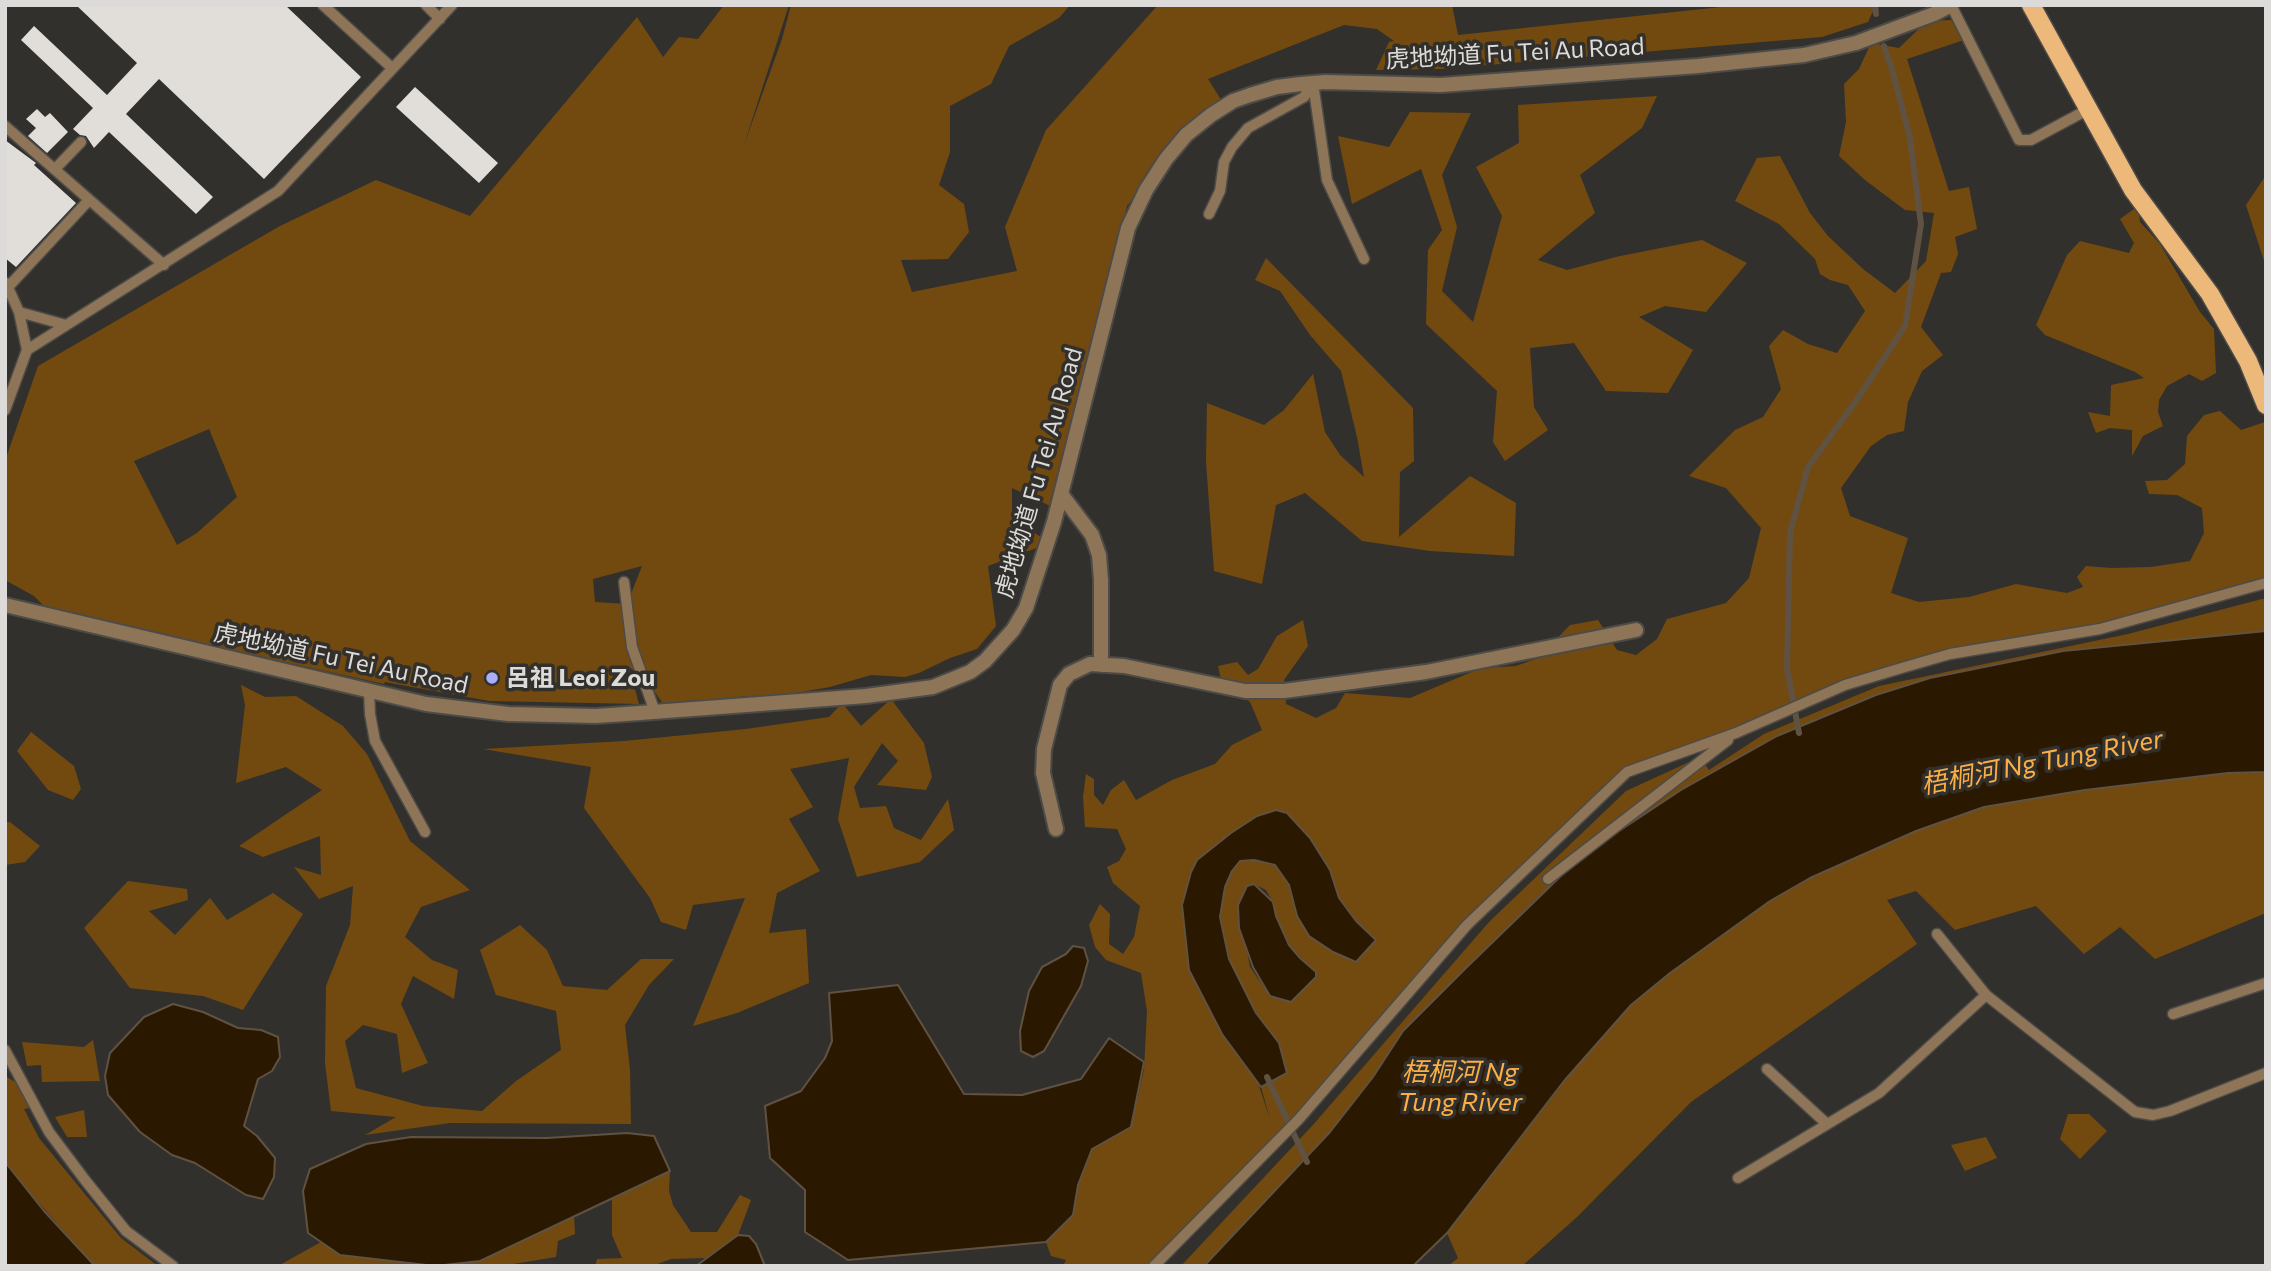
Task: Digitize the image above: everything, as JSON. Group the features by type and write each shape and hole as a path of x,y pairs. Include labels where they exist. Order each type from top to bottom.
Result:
{"main road":[{"path":"2031,5 2133,190 2210,294 2248,361 2266,405"}],"street":[{"name":"虎地坳道 Fu Tei Au Road","path":"5,605 369,692 426,704 508,714 596,716 655,712 866,696 919,690 951,681 970,672 997,650 1017,625 1026,608 1061,494 1128,228 1146,190 1166,159 1186,135 1211,114 1250,95 1277,87 1313,83 1441,85 1698,66 1804,55 1856,43 1951,5"},
{"path":"1061,494 1092,535 1099,555 1101,665"},
{"path":"1056,829 1043,773 1044,750 1060,685 1069,674 1090,664 1157,672 1245,691 1284,691 1426,671 1636,630"}],"lane":[{"path":"323,5 392,68"},
{"path":"426,5 440,19"},
{"path":"27,350 278,191 452,5"},
{"path":"1951,5 2020,140 2031,140 2087,110"},
{"path":"1209,214 1220,191 1224,162 1232,147 1248,128 1304,97 1313,83"},
{"path":"1313,83 1327,180 1364,259"},
{"path":"5,126 163,265"},
{"path":"54,169 81,142"},
{"path":"5,410 27,350 19,312 7,284 89,200"},
{"path":"19,312 66,325"},
{"path":"625,582 632,647 655,712"},
{"path":"1154,1266 1299,1119 1467,925 1627,772 1736,733 1845,685 1950,654 2100,629 2266,583"},
{"path":"369,692 375,741 425,832"},
{"path":"1548,879 1736,733"},
{"path":"1937,934 1986,995 2135,1112 2143,1114 2170,1111 2266,1073"},
{"path":"2173,1014 2266,983"},
{"path":"1738,1178 1879,1093 1986,995"},
{"path":"5,1051 49,1132 126,1231 173,1266"},
{"path":"5,1067 19,1077"},
{"path":"1767,1069 1827,1125"}],"shaded area":[{"path":"724,5 789,5 744,145 782,39 791,5 1070,5 1059,18 1009,46 991,84 950,106 950,152 939,185 964,204 969,232 948,259 901,260 912,292 1017,271 1005,227 1046,130 1158,5 1452,5 1458,35 1740,5 1882,5 1875,7 1868,22 1822,37 1440,69 1376,70 1389,42 1394,41 1377,29 1344,25 1208,79 1225,106 1183,132 1127,206 1078,423 1065,513 1012,488 1012,518 1050,543 988,566 996,626 977,649 919,673 905,677 871,675 830,687 778,696 742,696 730,708 663,704 649,683 629,667 639,704 489,701 385,682 384,684 47,609 34,596 5,580 5,461 38,366 280,226 376,180 470,216 637,17 663,57 679,37 698,39","holes":["209,429 237,497 197,533 177,545 134,461","642,566 627,604 595,602 593,579"]},
{"path":"1951,20 1964,40 1907,59 1949,191 1969,187 1977,229 1955,237 1958,254 1951,272 1941,273 1921,327 1943,355 1922,371 1908,402 1904,431 1887,435 1871,446 1841,488 1850,516 1908,538 1891,593 1919,602 1969,597 2016,584 2067,593 2083,587 2077,577 2086,566 2151,567 2190,561 2204,533 2202,508 2177,495 2149,494 2145,481 2167,480 2185,464 2187,436 2204,415 2220,411 2241,430 2265,422 2266,424 2266,583 2160,613 1905,667 1740,725 1627,772 1418,982 1299,1119 1154,1266 1063,1266 1066,1260 1051,1256 1046,1242 1070,1212 1092,1149 1131,1127 1144,1070 1147,1011 1141,973 1106,960 1095,947 1089,925 1100,904 1110,914 1109,944 1123,954 1134,937 1140,906 1113,883 1107,867 1119,861 1126,849 1117,829 1085,827 1083,797 1086,774 1094,779 1094,795 1103,805 1111,790 1124,780 1136,800 1172,780 1215,764 1232,745 1262,730 1250,702 1221,680 1218,666 1237,662 1248,675 1258,669 1277,636 1303,620 1308,646 1284,680 1286,704 1316,718 1336,708 1345,693 1410,698 1481,668 1516,666 1538,658 1570,625 1598,620 1617,650 1636,655 1657,639 1667,619 1726,603 1749,578 1761,528 1726,488 1689,476 1735,430 1763,417 1781,389 1769,346 1783,330 1808,344 1837,353 1865,311 1848,285 1820,274 1815,259 1779,224 1735,201 1757,158 1780,156 1810,213 1828,236 1863,269 1895,293 1926,261 1934,213 1905,210 1865,180 1839,156 1846,122 1844,84 1859,69 1871,43 1899,48 1927,21","holes":["1310,838 1330,870 1339,898 1356,921 1275,865 1251,860 1240,861 1227,873 1218,920 1232,966 1286,1070 1261,1087 1270,1119 1197,861","1254,884 1266,890 1289,945 1313,970 1314,979 1270,996 1250,967 1238,905"]},
{"path":"1657,96 1642,128 1580,175 1595,213 1538,260 1567,270 1620,256 1702,240 1747,263 1706,312 1665,306 1639,317 1693,350 1668,393 1606,391 1574,343 1530,348 1534,407 1548,430 1505,461 1493,442 1497,391 1426,324 1428,250 1442,230 1421,169 1352,204 1338,136 1389,147 1410,112 1471,113 1442,175 1457,227 1442,291 1473,322 1502,216 1476,167 1519,143 1518,105"},
{"path":"2266,175 2266,267 2246,205"},
{"path":"2138,206 2140,222 2160,244 2200,312 2214,329 2216,373 2202,381 2189,374 2167,386 2159,400 2158,412 2163,426 2143,436 2132,456 2132,430 2110,428 2096,433 2088,412 2110,416 2111,385 2144,378 2045,335 2036,325 2067,255 2080,241 2129,253 2134,243 2120,219"},
{"path":"1266,258 1413,408 1414,461 1400,472 1399,537 1470,476 1516,503 1514,556 1430,551 1362,541 1305,493 1276,505 1262,584 1214,571 1206,462 1207,403 1264,425 1284,410 1313,374 1325,432 1340,455 1364,477 1341,371 1310,335 1280,291 1255,280"},
{"path":"2266,599 2266,631 2063,651 1930,678 1876,695 1777,736 1681,790 1606,839 1540,895 1403,1031 1373,1077 1330,1132 1228,1242 1204,1266 1181,1266 1312,1126 1489,922 1626,791 1700,757 1709,770 1764,734 1879,686 2128,634"},
{"path":"241,685 265,697 296,696 343,726 367,754 410,841 470,890 421,907 405,937 432,960 458,970 454,999 413,976 401,1004 428,1063 402,1073 397,1034 363,1025 345,1041 356,1088 423,1106 482,1111 516,1081 561,1050 556,1011 496,995 480,950 520,925 547,950 563,986 607,990 641,959 674,959 649,985 625,1025 630,1070 631,1124 450,1123 365,1135 396,1117 331,1111 325,1063 326,986 350,925 353,886 319,899 294,867 321,875 320,836 263,857 239,846 322,790 286,767 236,783 245,705"},
{"path":"891,699 924,743 932,777 926,790 877,785 898,761 882,743 854,787 860,808 886,806 894,828 921,840 948,799 954,830 920,862 857,877 838,819 849,758 790,769 813,807 789,819 820,871 777,893 769,933 806,929 809,983 737,1013 693,1026 745,898 693,905 686,930 661,922 650,898 584,808 591,767 483,749 624,741 746,729 829,717 842,703 861,726"},
{"path":"31,732 74,766 81,789 73,800 48,790 17,751"},
{"path":"2266,772 2266,913 2155,959 2120,927 2084,954 2036,906 1955,930 1916,891 1887,900 1917,944 1691,1102 1577,1217 1522,1266 1448,1266 1458,1258 1447,1233 1593,1045 1631,1005 1670,973 1770,901 1810,878 1916,831 1984,807 2085,790 2228,773"},
{"path":"5,822 10,822 40,846 25,862 5,865"},
{"path":"128,881 187,889 188,900 149,911 175,935 210,898 227,920 273,893 303,914 243,1010 203,996 130,988 84,928"},
{"path":"93,1040 100,1081 42,1082 41,1065 27,1066 22,1042 84,1047"},
{"path":"5,1076 17,1083 30,1108 24,1109 39,1138 121,1238 158,1266 95,1266 21,1183 5,1162"},
{"path":"84,1110 87,1137 67,1137 55,1117"},
{"path":"2068,1114 2089,1114 2107,1131 2080,1159 2060,1139"},
{"path":"1986,1137 1997,1158 1965,1171 1951,1145"},
{"path":"670,1171 669,1191 673,1205 691,1232 717,1232 740,1195 751,1200 738,1235 706,1258 671,1259 652,1266 595,1266 597,1259 622,1258 612,1235 612,1199"},
{"path":"574,1216 575,1234 558,1241 556,1257 501,1266 278,1266 321,1242 340,1255 388,1261 486,1258"}],"water":[{"name":"梧桐河 Ng Tung River","path":"2266,631 2266,772 2228,773 2085,790 1984,807 1916,831 1810,878 1770,901 1670,973 1631,1005 1564,1081 1447,1233 1413,1266 1204,1266 1330,1132 1373,1077 1403,1031 1466,968 1566,871 1607,839 1681,790 1777,736 1876,695 1930,678 2063,651"},
{"path":"1276,810 1287,813 1310,838 1330,870 1339,898 1356,921 1376,940 1356,962 1333,952 1309,936 1297,916 1289,885 1275,865 1254,860 1240,861 1232,871 1225,887 1220,917 1229,959 1256,1013 1279,1043 1287,1073 1261,1087 1222,1034 1189,970 1182,905 1197,860 1257,816"},
{"path":"1254,884 1273,902 1289,945 1316,972 1316,977 1291,1002 1270,996 1253,967 1239,928 1238,905 1247,886"},
{"path":"1073,946 1084,948 1088,961 1081,986 1044,1051 1033,1057 1021,1051 1020,1031 1029,991 1042,967 1066,954"},
{"path":"898,985 964,1094 1022,1095 1081,1079 1109,1038 1144,1062 1131,1127 1092,1149 1078,1185 1073,1215 1046,1242 848,1260 805,1232 805,1190 770,1158 765,1106 801,1091 825,1058 832,1041 829,993"},
{"path":"173,1004 203,1012 238,1028 261,1030 278,1037 280,1057 272,1071 258,1079 244,1126 257,1136 275,1158 274,1177 263,1199 246,1195 195,1163 172,1155 140,1132 108,1095 105,1076 110,1053 144,1017"},
{"path":"627,1133 654,1136 670,1171 480,1261 435,1266 340,1255 308,1233 303,1191 310,1169 366,1144 411,1137 547,1138"},
{"path":"5,1162 44,1211 95,1266 5,1266"},
{"path":"738,1235 749,1236 756,1244 765,1266 696,1266"}],"building":[{"path":"76,5 285,5 361,77 264,179 159,79 126,114 213,197 196,214 109,132 94,148 86,136 73,129 93,108 21,40 34,26 107,95 137,63"},
{"path":"415,87 498,163 479,183 396,107"},
{"path":"37,109 45,117 50,113 68,132 47,153 28,136 36,128 26,119"},
{"path":"5,140 36,163 34,165 76,203 16,267 5,258"}],"waterway":[{"path":"1875,5 1876,14"},
{"path":"1799,733 1787,668 1790,533 1808,467 1856,401 1905,326 1921,224 1910,138 1884,46"},
{"path":"1267,1077 1307,1162"}],"place":[{"name":"呂祖 Leoi Zou","path":"492,678"}]}
